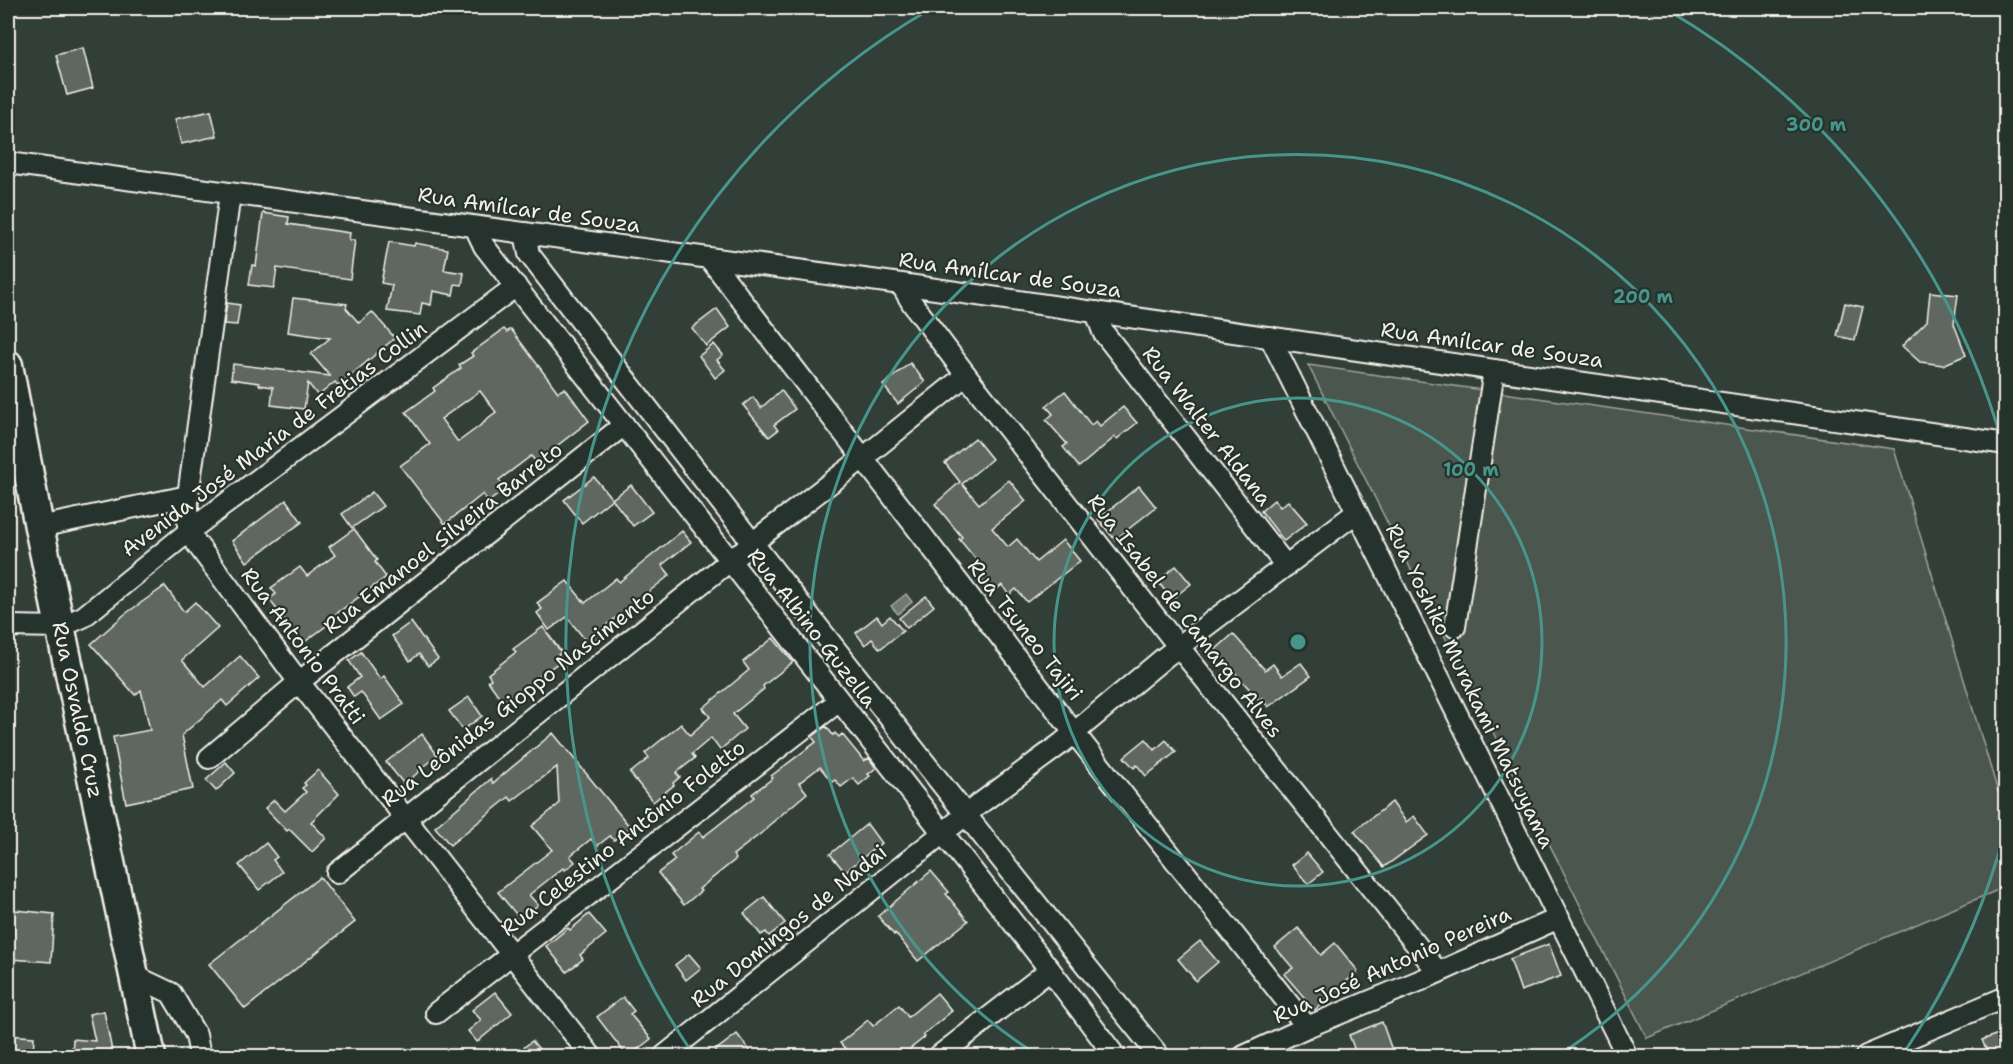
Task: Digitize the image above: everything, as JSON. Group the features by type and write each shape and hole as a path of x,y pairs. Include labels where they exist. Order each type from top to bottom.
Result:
{"highway":[{"name":"Rua Osvaldo Cruz","path":"8,366 39,527 151,1056"}],"street":[{"name":"Rua Amílcar de Souza","path":"8,163 902,284 2005,442"},
{"path":"188,532 188,496 230,194"},
{"name":"Rua Albino Guzella","path":"475,227 484,246 1115,1056"},
{"name":"Rua Albino Guzella","path":"525,233 529,254 752,544 965,816 1159,1056"},
{"name":"Rua Tsuneo Tajiri","path":"710,259 1074,732 1307,1027"},
{"name":"Rua Isabel de Camargo Alves","path":"902,284 912,303 966,375 1438,972"},
{"name":"Avenida José Maria de Fretias Collin","path":"60,627 83,617 188,532 516,286"},
{"name":"Rua Walter Aldana","path":"1096,312 1103,332 1286,567"},
{"name":"Rua Yoshiko Murakami Matsuyama","path":"1270,337 1627,1056"},
{"path":"1455,627 1494,370"},
{"name":"Rua Leônidas Gioppo Nascimento","path":"336,873 730,561 864,458 966,375"},
{"name":"Rua Emanoel Silveira Barreto","path":"209,758 299,682 624,425"},
{"path":"39,527 188,496"},
{"path":"965,816 1179,647 1357,512"},
{"name":"Rua Antonio Pratti","path":"188,532 299,682 591,1056"},
{"path":"8,626 60,627"},
{"name":"Rua Celestino Antônio Foletto","path":"436,1013 839,701"},
{"name":"Rua Domingos de Nadai","path":"664,1056 965,816"},
{"name":"Rua José Antonio Pereira","path":"1244,1056 1559,918"},
{"path":"939,1056 1050,970"},
{"path":"133,975 171,993 196,1035 200,1056"},
{"path":"1866,1056 2006,997"}],"shaded area":[{"path":"1308,365 1894,449 2005,815 2005,887 1647,1038"},
{"path":"906,594 912,602 898,614 891,606"}],"building":[{"path":"83,48 93,88 67,95 56,55"},
{"path":"211,111 217,136 181,144 175,119"},
{"path":"263,213 289,217 288,224 350,233 349,240 355,240 350,279 277,268 274,288 249,285 252,265 256,266"},
{"path":"389,242 414,246 415,243 448,249 444,270 464,273 462,285 455,284 453,295 433,291 431,305 422,303 420,315 387,311 392,285 381,283"},
{"path":"1930,292 1958,295 1954,324 1966,355 1943,365 1920,362 1902,346 1927,321"},
{"path":"293,298 347,304 346,308 359,323 372,312 395,338 338,386 335,382 318,396 308,383 304,409 271,405 273,387 231,379 233,364 330,376 311,354 330,338 288,332"},
{"path":"227,303 240,305 237,325 224,324"},
{"path":"1845,303 1863,307 1855,340 1837,336"},
{"path":"717,309 730,327 706,346 692,328"},
{"path":"504,329 507,332 511,329 558,392 565,388 589,421 536,462 531,456 499,480 506,489 488,502 483,494 445,524 400,466 430,444 406,412 435,391 433,388 461,368 459,365 473,356 471,353","holes":["480,391 496,412 458,442 441,419"]},
{"path":"714,344 723,355 717,360 725,370 715,378 699,356"},
{"path":"910,363 925,382 898,404 883,385"},
{"path":"781,390 795,409 774,425 778,430 769,437 743,405 753,397 761,408"},
{"path":"1065,391 1091,425 1096,421 1100,426 1123,407 1137,423 1117,439 1115,437 1079,467 1063,447 1067,444 1046,420 1053,414 1046,406"},
{"path":"975,438 992,459 962,484 979,504 1009,480 1026,501 992,528 1008,547 1017,539 1036,562 1063,540 1080,561 1027,602 1016,589 1009,595 1002,585 992,593 981,579 987,573 959,539 962,537 935,504 960,482 945,463"},
{"path":"594,477 612,499 582,523 564,500"},
{"path":"631,485 652,512 633,526 612,499"},
{"path":"1139,486 1156,507 1115,540 1098,519"},
{"path":"372,492 383,506 352,528 342,514"},
{"path":"286,500 302,522 247,562 232,541"},
{"path":"1274,500 1280,507 1288,501 1307,523 1284,541 1261,511"},
{"path":"354,529 377,560 375,562 386,577 336,614 338,617 302,644 269,599 276,594 271,588 300,567 307,576 335,555 329,547"},
{"path":"682,531 691,542 662,565 670,575 604,627 608,632 590,646 567,617 549,630 537,613 542,609 537,603 567,581 585,603 616,578 619,582"},
{"path":"1176,566 1191,584 1172,599 1157,581"},
{"path":"165,586 184,612 195,602 218,628 182,660 205,687 240,656 259,678 227,706 222,700 182,735 193,789 126,803 113,737 150,730 141,690 135,695 91,644 125,614"},
{"path":"926,596 934,606 907,628 899,618"},
{"path":"877,616 882,623 890,616 903,631 880,649 872,639 865,645 856,633"},
{"path":"411,622 438,659 428,666 419,654 410,661 392,636"},
{"path":"543,627 561,652 558,655 562,660 503,702 488,681 491,679 488,674 516,652 513,649"},
{"path":"1233,634 1265,670 1273,664 1282,676 1301,663 1311,676 1268,707 1262,698 1259,700 1215,650"},
{"path":"773,638 793,662 733,714 745,729 720,750 711,738 692,754 695,758 676,773 680,777 673,783 674,785 653,802 630,773 649,758 645,753 681,724 690,735 710,717 703,708 749,670 743,662"},
{"path":"361,652 380,679 384,676 404,704 381,720 361,692 354,697 347,687 360,677 349,661"},
{"path":"469,697 482,716 463,730 449,711"},
{"path":"826,726 833,735 835,733 839,737 842,734 864,761 869,758 876,768 868,774 870,776 859,785 853,778 841,787 835,780 832,782 820,767 799,783 807,793 733,855 736,859 699,889 701,891 684,905 658,873 675,860 671,855 699,832 703,837 754,797 752,794 773,778 771,776 816,742 812,737"},
{"path":"553,733 630,827 614,840 610,836 597,846 591,839 570,856 575,862 565,870 563,868 529,895 538,905 520,919 498,892 552,850 532,826 559,804 557,767 512,801 509,797 450,845 435,827 491,779 493,783"},
{"path":"422,734 438,756 404,784 386,762"},
{"path":"1146,739 1155,750 1166,740 1176,752 1146,776 1137,765 1134,768 1124,757"},
{"path":"226,762 235,773 216,791 206,780"},
{"path":"318,770 339,794 311,822 326,838 312,852 265,808 274,800 285,811 306,792 302,788 306,785 304,783"},
{"path":"1392,802 1406,822 1414,816 1428,835 1384,867 1354,831"},
{"path":"867,824 881,843 845,872 830,854"},
{"path":"266,843 277,857 273,860 282,872 259,890 239,865"},
{"path":"1307,853 1323,872 1308,884 1292,865"},
{"path":"931,871 949,892 946,894 968,921 918,961 878,916"},
{"path":"320,877 355,922 245,1009 209,964"},
{"path":"764,897 785,923 769,936 766,932 761,935 744,913"},
{"path":"15,910 54,914 51,962 11,959"},
{"path":"589,914 606,934 580,955 583,959 567,972 546,946"},
{"path":"1298,928 1321,955 1335,943 1358,971 1315,1010 1284,974 1293,968 1275,947"},
{"path":"1200,941 1218,962 1196,981 1178,959"},
{"path":"1549,944 1561,976 1521,991 1510,959"},
{"path":"689,954 701,968 686,980 675,965"},
{"path":"495,992 512,1013 477,1042 468,1031 481,1020 472,1010"},
{"path":"937,993 952,1011 901,1056 852,1056 840,1043 868,1020 873,1026 899,1005 908,1017"},
{"path":"623,997 634,1011 630,1014 651,1039 629,1056 597,1017"},
{"path":"104,1011 113,1056 72,1056 73,1039 95,1041 89,1014"},
{"path":"1382,1022 1394,1056 1357,1056 1349,1035"},
{"path":"2006,1031 2006,1052 1989,1056 1982,1040"},
{"path":"737,1034 754,1056 708,1056"},
{"path":"8,1035 34,1037 33,1056 10,1056"},
{"path":"532,1041 545,1056 513,1056"}]}
